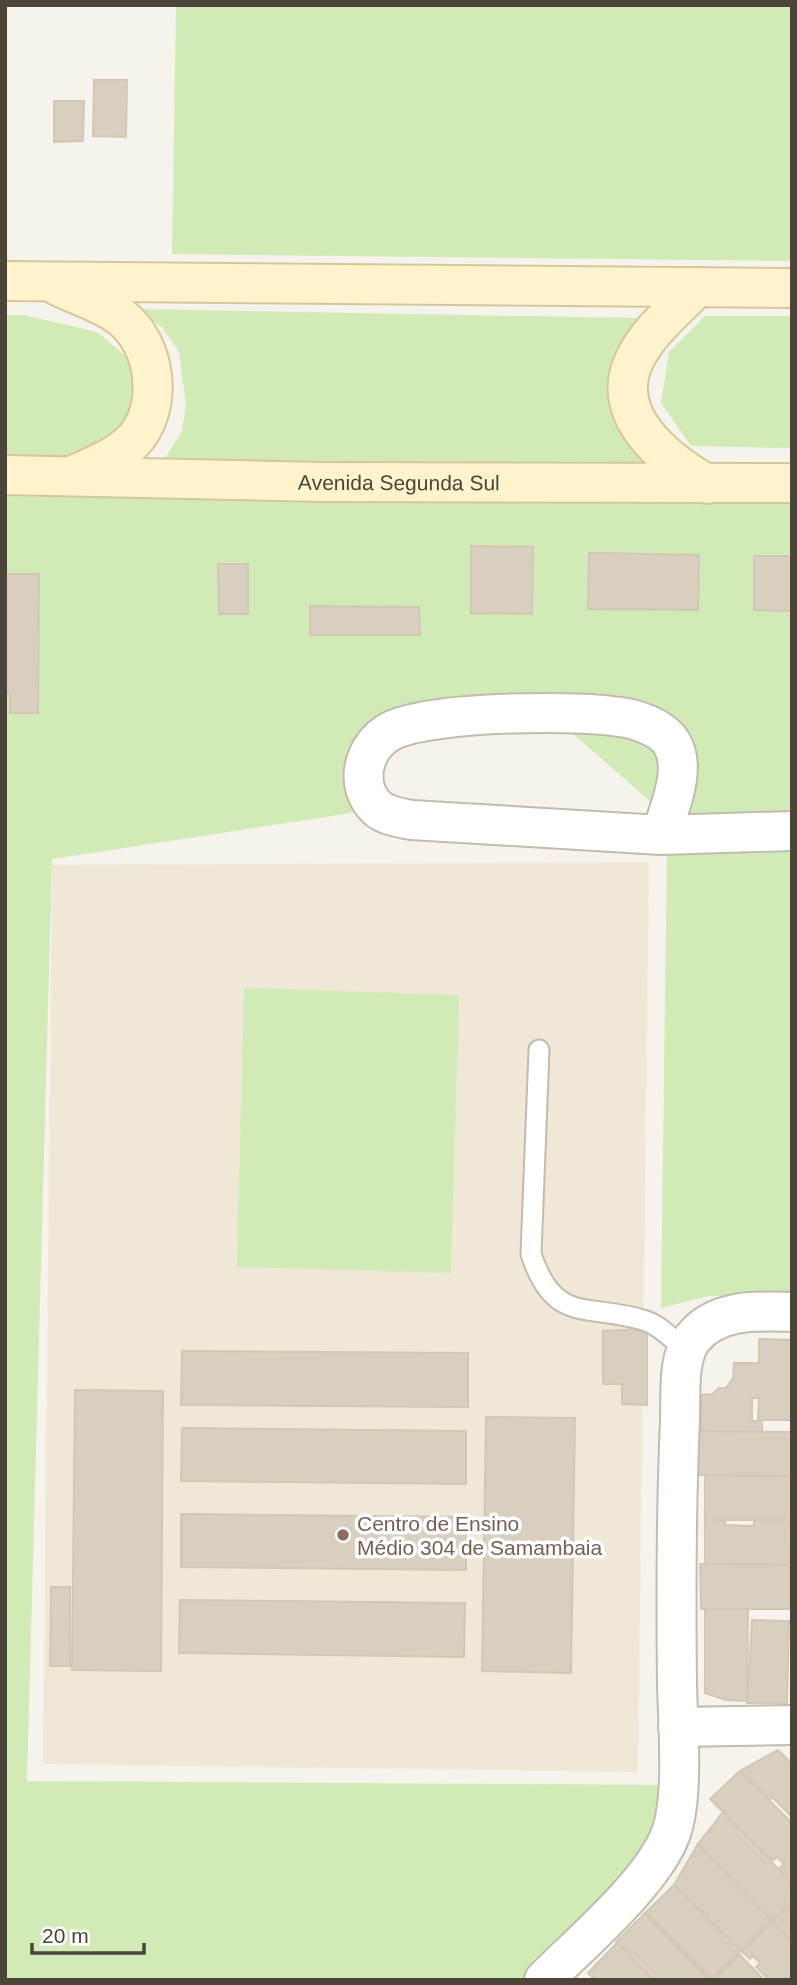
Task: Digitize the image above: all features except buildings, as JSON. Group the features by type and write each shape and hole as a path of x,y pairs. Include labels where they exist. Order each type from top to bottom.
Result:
{"main road":[{"path":"5,281 792,288"},
{"path":"46,281 122,317 148,355 152,370 149,408 135,438 107,459 69,477"},
{"path":"697,287 665,319 634,360 629,384 630,399 642,431 665,456 707,484"},
{"name":"Avenida Segunda Sul","path":"5,475 792,483"}],"street":[{"path":"661,835 677,780 676,757 672,743 661,731 636,720 608,715 551,714 451,717 414,723 391,732 378,741 367,756 362,774 367,793 378,809 412,820 661,835 792,831"},
{"path":"544,1980 626,1897 667,1842 674,1822 678,1727 675,1519 686,1350 700,1331 720,1318 753,1311 792,1312"},
{"path":"678,1727 792,1725"}],"lane":[{"path":"539,1050 531,1254 540,1282 556,1300 599,1313 646,1321 686,1350"}],"shaded area":[{"name":"Centro de Ensino Médio 304 de Samambaia","path":"649,862 638,1772 43,1764 52,865"}],"green space":[{"path":"176,5 792,5 792,261 172,254"},
{"path":"131,309 638,318 626,354 668,476 150,471 167,455 182,431 186,405 179,352 162,327"},
{"path":"5,315 24,315 97,332 135,364 135,410 119,437 65,459 5,459"},
{"path":"705,316 792,316 792,448 691,446 661,403 669,352"},
{"path":"5,475 792,483 792,831 671,820 551,714 378,741 378,809 52,859 27,1781 677,1785 674,1822 544,1980 5,1980"},
{"path":"667,846 792,848 792,1295 709,1296 661,1308"},
{"path":"244,988 459,995 451,1273 237,1267"}],"place":[{"name":"Centro de Ensino Médio 304 de Samambaia","path":"343,1535"}]}
